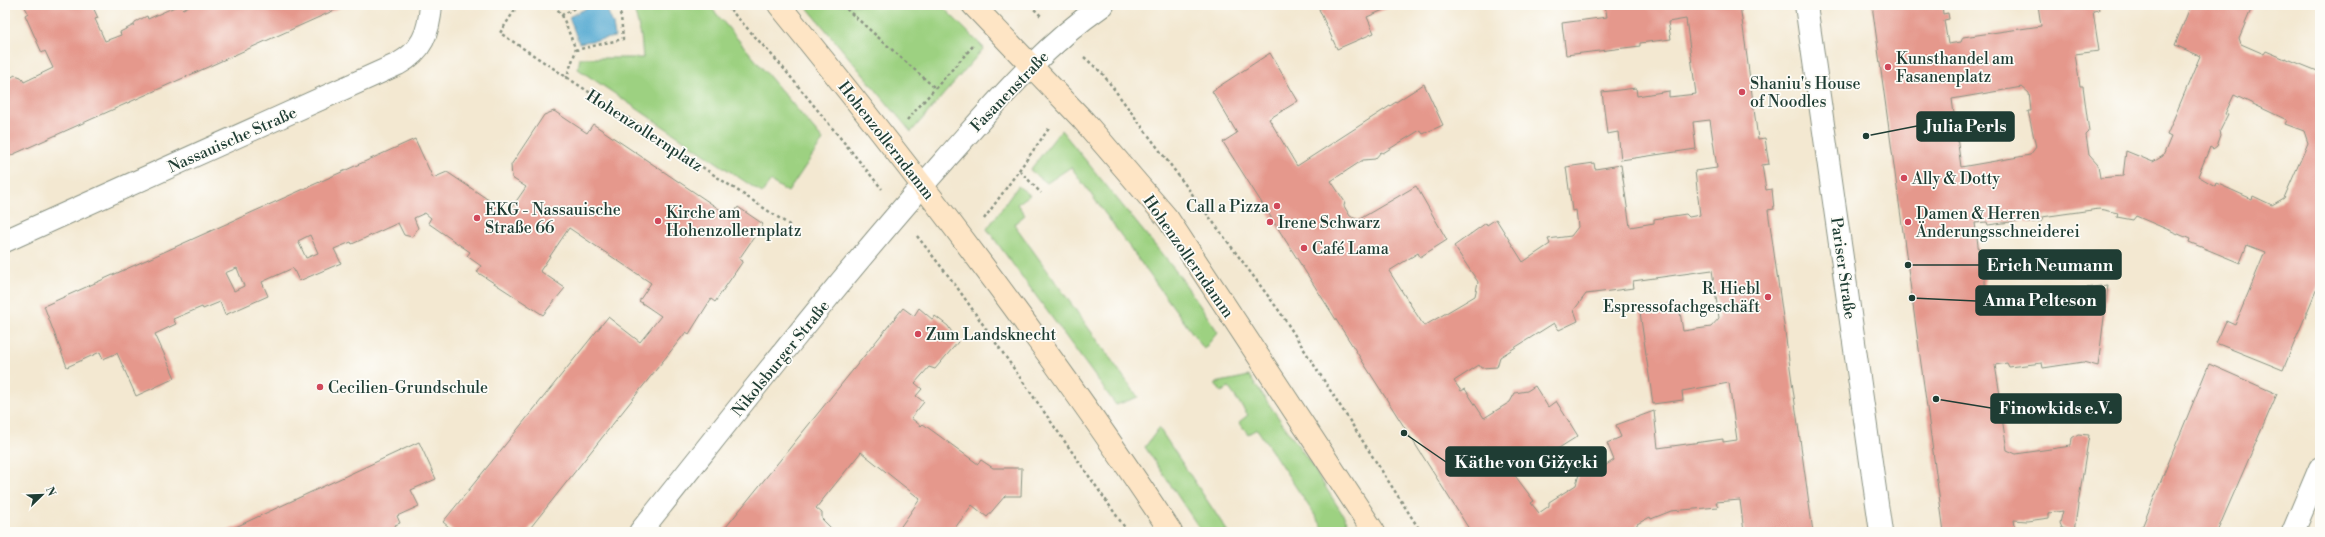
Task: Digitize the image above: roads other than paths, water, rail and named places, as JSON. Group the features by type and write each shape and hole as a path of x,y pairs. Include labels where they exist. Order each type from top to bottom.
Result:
{"main road":[{"name":"Hohenzollerndamm","path":"779,5 875,122 1112,443 1171,532"},
{"name":"Hohenzollerndamm","path":"973,5 1083,120 1168,219 1374,532"}],"street":[{"name":"Fasanenstraße","path":"922,186 1031,65 1078,23 1103,5"},
{"name":"Pariser Straße","path":"1806,5 1881,532"},
{"name":"Nassauische Straße","path":"5,241 413,56 423,41 430,8"},
{"name":"Nikolsburger Straße","path":"640,532 878,236 922,186"},
{"path":"2293,532 2320,468"}],"water":[{"path":"593,5 605,5 613,24 615,37 579,43 569,17"}],"place":[{"name":"Kunsthandel am Fasanenplatz","path":"1888,67"},
{"name":"Shaniu's House of Noodles","path":"1742,92"},
{"name":"Julia Perls","path":"1866,136"},
{"name":"Ally & Dotty","path":"1904,178"},
{"name":"Call a Pizza","path":"1277,206"},
{"name":"EKG - Nassauische Straße 66","path":"477,218"},
{"name":"Kirche am Hohenzollernplatz","path":"658,221"},
{"name":"Irene Schwarz","path":"1270,222"},
{"name":"Damen & Herren Änderungsschneiderei","path":"1908,222"},
{"name":"Café Lama","path":"1304,248"},
{"name":"Erich Neumann","path":"1908,265"},
{"name":"R. Hiebl Espressofachgeschäft","path":"1768,297"},
{"name":"Anna Pelteson","path":"1912,298"},
{"name":"Zum Landsknecht","path":"918,334"},
{"name":"Cecilien-Grundschule","path":"320,387"},
{"name":"Finowkids e.V.","path":"1936,399"},
{"name":"Käthe von Gižycki","path":"1404,433"}]}
